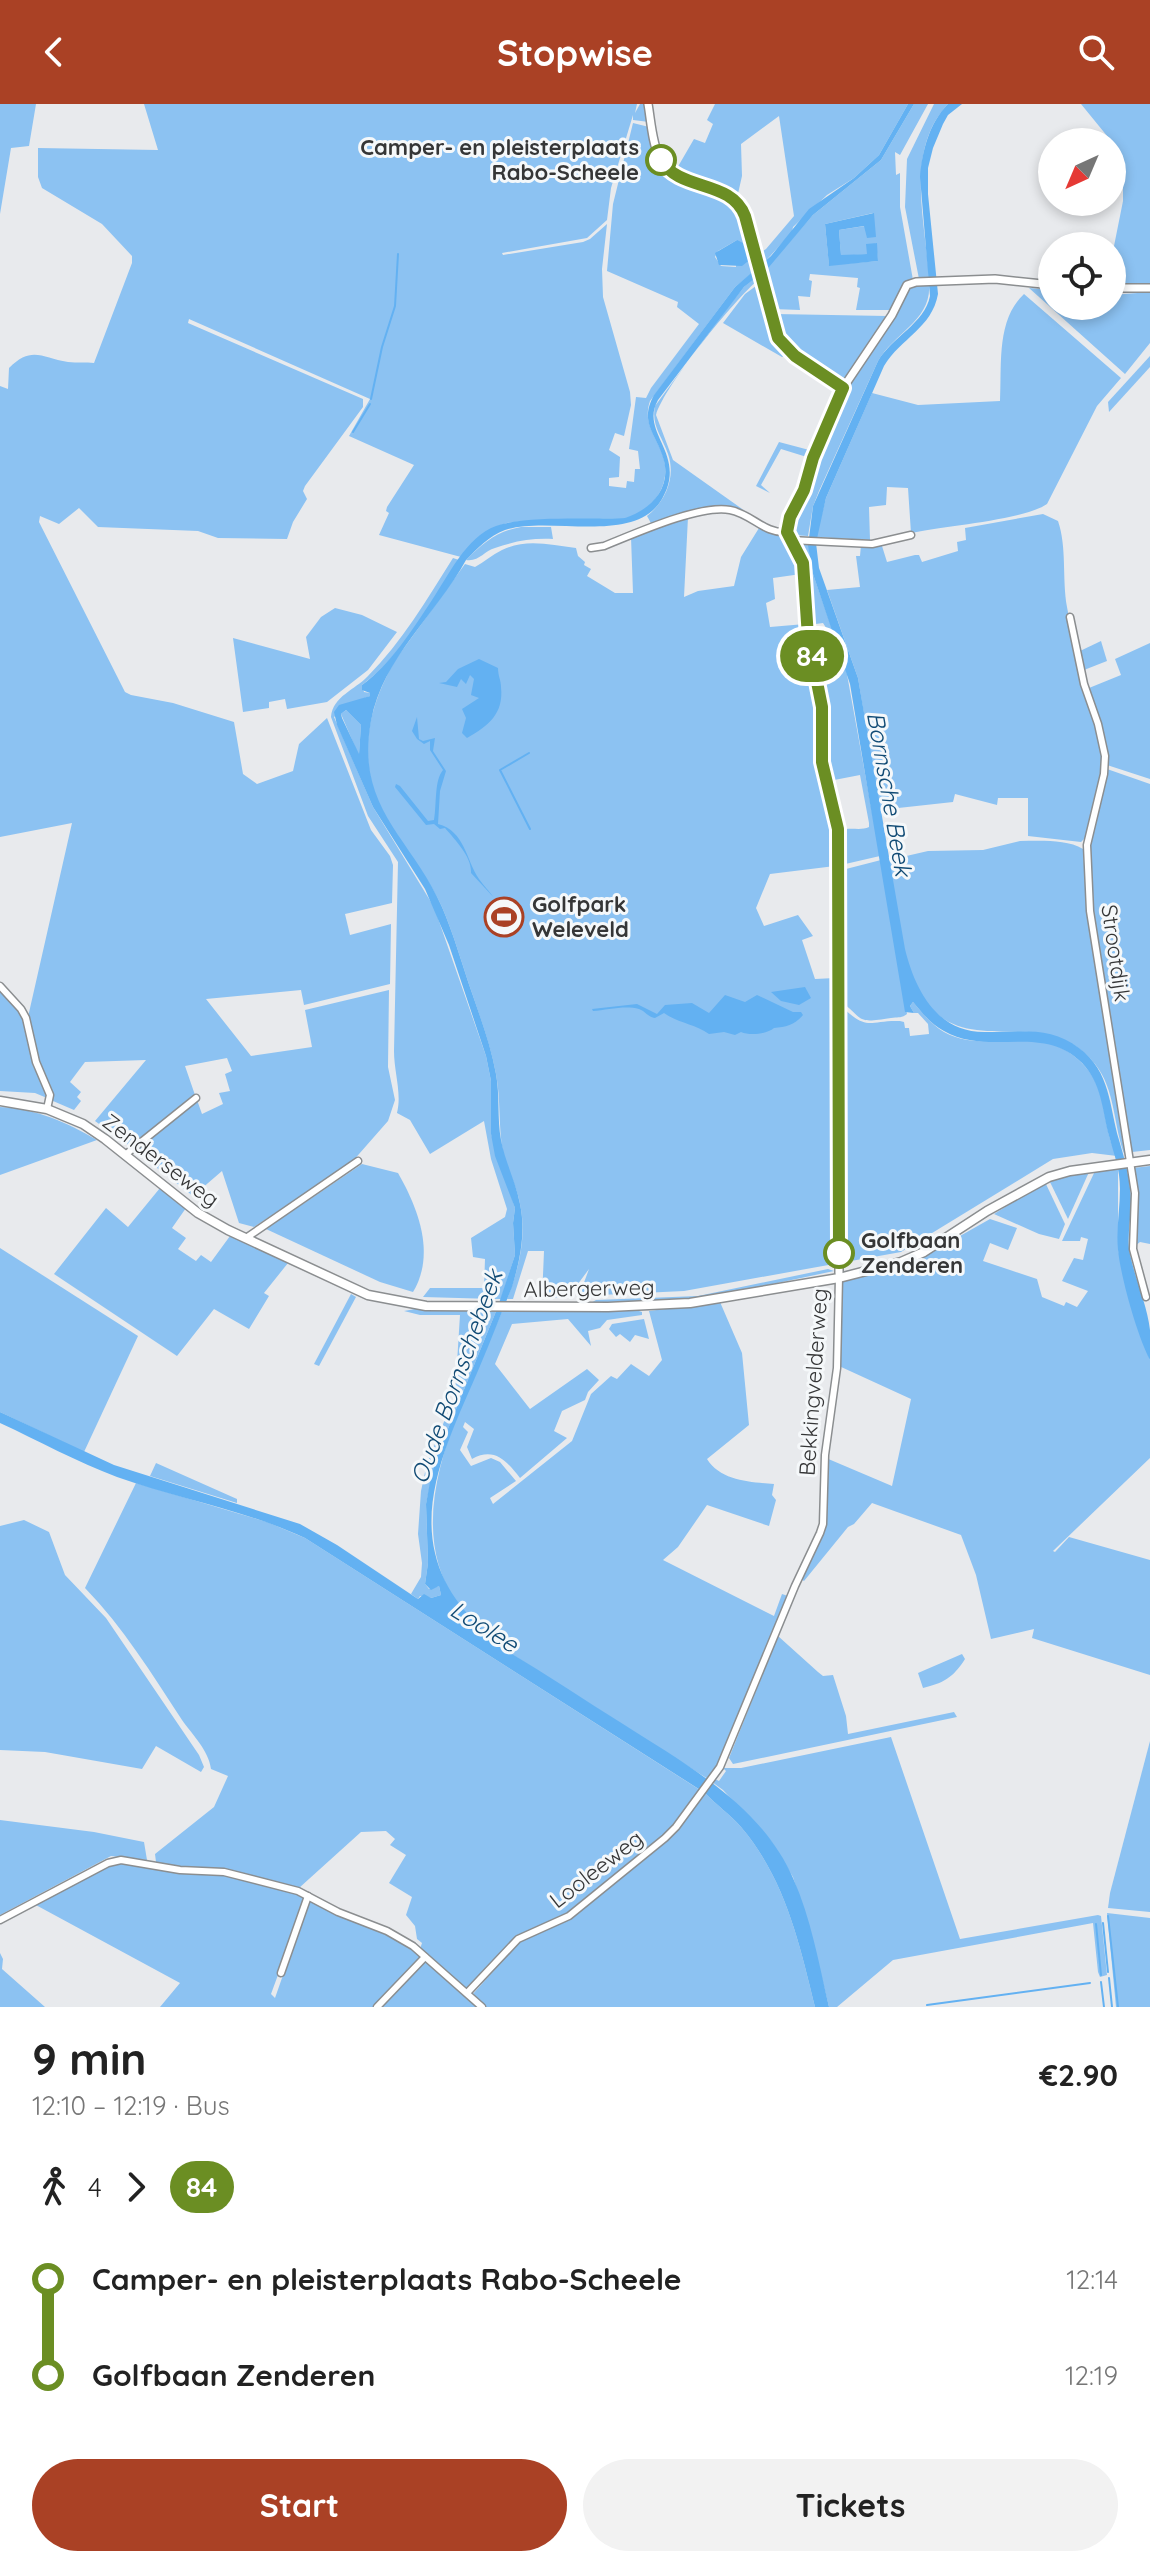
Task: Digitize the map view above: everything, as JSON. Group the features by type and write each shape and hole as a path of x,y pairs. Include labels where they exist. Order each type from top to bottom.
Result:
{"main road":[{"name":"Zenderseweg","path":"0,1101 47,1109 83,1124 198,1213 368,1295 385,1300"},
{"name":"Albergerweg","path":"385,1300 426,1306 492,1307 690,1303 839,1276 881,1267 924,1252 1033,1184 1070,1171 1150,1160"}],"street":[{"path":"648,104 656,149 664,166 673,173 726,193 735,200 745,216 776,334 782,343 802,362 843,388"},
{"path":"788,536 790,517 804,490 813,458 843,388 892,315 905,287 911,282 995,279 1038,284"},
{"path":"1126,288 1150,288"},
{"path":"591,548 694,514 719,509 737,511 771,531 807,541 872,544 911,535"},
{"name":"Bekkingvelderweg","path":"700,1795 728,1751 823,1524 825,1455 837,1368 838,829 822,762 822,707 808,637 803,563 788,536"},
{"name":"Strootdijk","path":"1070,617 1084,684 1105,756 1104,774 1087,845 1087,875 1125,1164 1136,1201 1133,1249 1146,1297"},
{"path":"0,986 26,1018 36,1062 50,1095 47,1109"},
{"path":"125,1155 196,1098"},
{"path":"246,1238 358,1161"},
{"name":"Looleeweg","path":"467,1993 518,1939 569,1916 665,1838 700,1795"},
{"path":"0,1920 108,1863 121,1860 180,1870 224,1872 281,1884 338,1912 387,1931 425,1957 482,2007"},
{"path":"281,1973 308,1896"},
{"path":"377,2007 425,1957"}],"shaded area":[{"path":"0,104 36,104 29,146 11,148 0,214"},
{"path":"144,104 637,104 635,113 640,104 646,104 649,122 633,120 633,115 611,188 607,220 587,238 502,253 583,242 607,224 602,269 603,297 631,405 624,436 615,433 609,450 620,457 619,477 609,478 609,486 626,488 627,481 634,482 635,469 640,469 638,451 629,449 636,397 646,398 699,324 677,307 678,302 607,271 613,204 633,123 649,127 652,152 662,167 725,199 733,208 757,269 735,287 650,401 648,419 663,456 664,482 652,504 630,517 507,523 481,536 461,557 379,535 389,513 387,507 414,465 349,436 370,399 189,319 188,323 363,399 363,407 305,486 303,491 307,499 287,539 218,538 198,531 98,527 79,508 59,524 40,516 39,522 125,692 234,722 243,774 257,784 293,771 299,744 327,718 371,830 393,865 392,903 345,914 350,935 391,924 390,984 304,1005 301,990 206,999 251,1056 312,1047 305,1010 389,990 388,1067 395,1100 388,1121 352,1162 254,1227 239,1223 222,1171 193,1196 134,1150 197,1100 202,1114 223,1104 219,1093 230,1091 225,1074 232,1071 227,1058 185,1066 195,1095 131,1147 95,1121 146,1060 85,1062 70,1082 81,1092 77,1097 81,1101 74,1110 53,1101 38,1063 28,1017 72,823 0,837 0,386 8,389 9,368 31,355 94,363 132,263 132,256 102,224 42,188 38,177 38,148 158,150","holes":["737,240 736,267 721,266 715,257 718,251"]},
{"path":"715,104 908,104 879,155 854,178 827,195 793,227 761,266 758,254 794,216 779,116 741,144 742,176 737,198 676,170 694,139 705,143 713,124 707,120"},
{"path":"908,104 914,104 881,160 813,215 769,267 744,287 658,400 654,423 670,469 669,483 662,499 649,513 632,522 612,526 523,526 505,530 484,543 466,560 398,656 377,698 368,751 378,800 442,907 482,1023 496,1074 501,1140 522,1215 521,1246 512,1287 451,1434 436,1481 432,1529 439,1567 460,1604 499,1646 696,1771 742,1808 762,1829 793,1878 810,1925 829,2007 815,2007 796,1935 769,1868 741,1827 705,1793 305,1538 259,1520 102,1471 0,1423 0,1412 114,1465 300,1524 418,1599 424,1594 431,1598 441,1595 439,1586 431,1590 425,1584 428,1563 426,1504 430,1482 436,1458 497,1309 515,1255 515,1208 495,1156 491,1134 491,1081 486,1056 449,945 425,889 373,807 334,712 339,705 370,696 362,690 362,685 401,646 459,558 485,531 524,520 625,518 650,504 661,489 665,471 649,422 648,414 654,395 735,287 771,256 809,209 854,178 879,155","holes":["346,710 361,725 359,754 341,714"]},
{"path":"914,104 928,104 900,155 895,152 896,175 900,173 900,207 913,280 902,287 890,310 856,310 860,288 857,287 858,278 810,274 810,297 798,296 800,310 773,309 763,272 813,215 881,160","holes":["873,213 865,226 839,230 841,256 867,254 876,243 878,261 829,265 825,224"]},
{"path":"934,104 948,104 934,122 922,165 922,211 929,279 919,279 905,207 907,159"},
{"path":"948,104 962,104 948,115 943,124 928,168 938,294 935,306 923,324 884,366 826,498 816,543 819,568 858,678 905,949 915,979 931,1006 954,1025 986,1032 1035,1032 1057,1036 1079,1048 1097,1068 1107,1090 1128,1176 1131,1206 1129,1247 1150,1330 1150,1360 1122,1275 1118,1242 1119,1175 1100,1097 1089,1071 1067,1051 1050,1045 961,1038 935,1025 913,1002 910,1006 914,1013 905,1012 850,684 813,574 808,546 813,506 878,361 927,306 930,296 920,177 928,138"},
{"path":"1081,104 1150,104 1150,284 1126,285 1126,232 1117,232 1120,216 1126,216 1126,128 1101,128"},
{"path":"874,213 876,237 867,238 864,226 839,230 841,255 867,254 866,244 877,243 878,261 829,266 825,224"},
{"path":"737,240 747,245 752,258 742,266 719,265 715,253"},
{"path":"758,275 759,279 718,323 686,364 656,415 673,460 745,511 722,505 710,506 652,525 647,516 664,496 671,471 668,454 656,425 655,406 731,303"},
{"path":"760,283 773,330 812,370 811,373 787,355 782,357 723,323 745,294"},
{"path":"929,284 925,307 878,361 813,506 808,536 793,535 790,525 794,513 807,489 812,469 846,391 909,285"},
{"path":"1150,292 1150,343 1125,374 1065,320 1126,320 1126,294"},
{"path":"1024,294 1038,306 1038,320 1054,320 1121,378 1097,406 1047,504 1036,510 1002,518 911,533 908,488 887,487 886,505 869,507 870,540 816,537 826,498 872,393 918,405 1000,401 1002,344 1015,305"},
{"path":"775,314 887,316 847,378 835,380 792,345"},
{"path":"1150,356 1150,367 1109,412 1108,402"},
{"path":"779,442 813,451 810,458 781,449 761,485 770,493 756,486"},
{"path":"1043,514 1058,521 1061,531 1070,625 1102,751 1102,773 1088,835 1081,842 1028,836 1028,798 998,798 997,805 955,794 953,802 880,810 858,678 827,590 860,587 856,556 860,556 861,545 882,546 887,562 919,555 922,562 958,551 957,542 966,540 965,528"},
{"path":"688,517 684,597 698,591 734,586 741,557 759,528 750,521 772,534 784,535 799,558 801,574 773,578 775,599 766,603 770,627 805,624 819,701 819,739 835,826 835,866 770,874 756,908 764,926 798,915 813,936 802,940 815,979 835,978 834,1264 684,1291 579,1296 589,1269 569,1296 542,1299 544,1251 528,1251 513,1299 507,1299 521,1252 523,1228 519,1197 503,1152 494,1064 442,907 390,824 373,788 368,740 373,712 396,659 465,564 475,567 502,550 520,544 576,548 584,565 591,569 587,576 615,593 633,593 631,537"},
{"path":"521,527 551,527 553,539 510,544 466,560 491,539"},
{"path":"800,542 808,543 813,574 846,669 880,856 841,865 839,815 841,830 866,828 869,823 860,775 829,781 820,674 842,670 823,623 809,625 797,548"},
{"path":"453,558 459,560 415,627 391,659 362,685 364,692 370,693 370,696 334,717 373,807 434,907 486,1056 491,1081 491,1134 515,1208 515,1255 501,1299 423,1297 430,1288 484,1288 485,1259 473,1257 471,1238 505,1217 507,1209 491,1159 484,1121 430,1154 410,1120 397,1113 399,1098 394,1051 398,862 368,816 331,717 340,698 368,676 392,649"},
{"path":"335,608 362,615 397,632 368,670 327,702 287,709 285,699 269,702 269,708 243,712 233,638 310,659 306,637 321,617"},
{"path":"1101,641 1107,661 1084,670 1080,651"},
{"path":"1150,643 1150,779 1107,765 1106,746 1089,688 1121,675 1115,659"},
{"path":"479,659 498,668 500,705 482,729 467,738 462,733 466,718 462,709 479,698 471,695 474,679 470,675 466,684 461,679 457,687 439,683 446,682 458,669"},
{"path":"346,710 361,725 359,756 341,714"},
{"path":"417,717 419,739 435,738 433,751 446,771 440,791 438,824 454,833 459,839 479,879 494,898 471,873 466,855 445,828 426,825 395,787 396,784 400,786 428,821 434,820 437,786 443,770 430,750 430,741 424,744 417,739 412,731"},
{"path":"1107,769 1150,784 1150,1150 1132,1152 1091,901 1088,855"},
{"path":"1020,841 1061,842 1083,849 1087,908 1125,1156 1111,1097 1095,1064 1073,1045 1050,1035 977,1030 954,1024 934,1011 916,986 905,957 889,860 928,851 983,850"},
{"path":"881,860 907,1014 865,1020 840,1001 840,876 846,869"},
{"path":"805,987 811,998 799,1005 781,1001 771,992"},
{"path":"0,989 20,1009 33,1066 47,1091 47,1098 35,1093 0,1091"},
{"path":"725,995 745,1002 757,995 803,1015 786,1026 763,1033 741,1032 735,1035 724,1032 709,1034 664,1013 655,1018 634,1008 592,1009 637,1004 657,1014 665,1005 692,1003 709,1013"},
{"path":"913,1002 940,1029 962,1039 1036,1041 1054,1045 1071,1054 1088,1070 1099,1090 1117,1156 1092,1153 1053,1159 901,1252 840,1263 842,1007 864,1022 900,1021 904,1022 905,1028 909,1028 910,1036 929,1034 928,1024 910,1006"},
{"path":"0,1107 26,1110 51,1118 97,1140 0,1175"},
{"path":"362,1164 398,1173 418,1216 424,1247 420,1277 413,1292 380,1282 266,1229"},
{"path":"1150,1166 1150,1244 1140,1242 1135,1246 1133,1168"},
{"path":"1118,1169 1118,1250 1150,1360 1150,1458 1053,1551 1069,1537 1150,1560 1150,1675 1032,1638 1034,1629 991,1639 976,1575 961,1535 872,1503 804,1581 801,1579 823,1529 826,1458 892,1486 911,1399 839,1366 841,1282 907,1266 990,1219 1017,1228 1008,1250 990,1243 983,1261 1037,1279 1042,1297 1064,1306 1066,1302 1077,1307 1088,1291 1062,1281 1074,1258 1083,1260 1088,1239 1081,1237 1080,1241 1062,1241 1095,1171"},
{"path":"1089,1172 1068,1219 1049,1180"},
{"path":"1045,1182 1065,1224 1059,1239 1039,1234 994,1214"},
{"path":"160,1188 186,1208 172,1228 186,1238 178,1249 196,1261 201,1255 211,1262 230,1236 288,1263 264,1293 269,1296 249,1329 214,1309 177,1356 54,1274 106,1208 128,1227"},
{"path":"0,1248 138,1336 84,1452 0,1412"},
{"path":"828,1269 834,1271 688,1302 589,1304 596,1300 698,1296"},
{"path":"351,1294 356,1297 319,1366 314,1364"},
{"path":"720,1302 742,1353 749,1425 707,1459 728,1476 774,1484 772,1495 776,1500 769,1526 707,1505 678,1547 663,1560 774,1616 782,1594 788,1596 720,1760 708,1779 499,1646 457,1603 440,1568 433,1532 435,1494 444,1455 457,1416 503,1309 633,1309 642,1312 642,1315 607,1320 600,1328 588,1331 591,1346 568,1319 512,1324 495,1364 530,1409 587,1369 599,1380 585,1400 562,1411 554,1431 567,1438 520,1478 499,1457 487,1454 472,1459 467,1447 474,1429 465,1422 463,1427 468,1432 460,1450 471,1466 491,1458 500,1462 516,1481 490,1498 493,1504 572,1441 591,1394 611,1376 617,1379 631,1364 649,1376 662,1360 649,1311"},
{"path":"497,1309 436,1458 426,1504 428,1563 425,1584 429,1589 439,1586 441,1595 431,1598 420,1596 418,1599 411,1594 421,1577 418,1534 421,1491 427,1463 455,1395 460,1315 420,1315 404,1311"},
{"path":"644,1319 649,1339 635,1335 630,1342 620,1334 616,1337 609,1329 612,1324"},
{"path":"156,1463 237,1499 237,1503 150,1476"},
{"path":"136,1483 267,1522 305,1538 700,1790 669,1832 563,1916 517,1936 466,1989 420,1949 422,1943 417,1939 415,1926 406,1915 412,1897 389,1883 406,1855 390,1845 395,1839 386,1831 361,1832 299,1888 228,1870 188,1868 156,1862 155,1854 214,1807 228,1776 211,1769 204,1749 136,1651 85,1588"},
{"path":"24,1520 49,1532 65,1575 106,1618 199,1755 204,1767 201,1772 156,1746 142,1769 45,1752 0,1750 0,1526"},
{"path":"778,1636 823,1676 833,1675 846,1716 848,1734 954,1712 957,1717 733,1764 729,1758"},
{"path":"962,1654 965,1659 952,1675 923,1688 918,1673"},
{"path":"891,1737 960,1939 1098,1915 1101,1916 1107,1975 1100,1977 1098,1972 1093,1923 893,1960 837,2007 829,2007 793,1877 771,1841 712,1782 715,1779 719,1781 726,1771 723,1768 741,1768"},
{"path":"1150,1741 1150,1912 1108,1908 1110,1893"},
{"path":"705,1793 741,1827 769,1868 796,1935 815,2007 485,2007 472,1995 523,1938 572,1917 659,1847 679,1829"},
{"path":"0,1820 144,1842 147,1860 111,1856 0,1915"},
{"path":"115,1861 228,1874 307,1896 271,1994 275,1998 310,1898 383,1931 421,1957 374,2007 160,2007 180,1983 34,1904"},
{"path":"1107,1913 1150,1918 1150,2007 1116,2007"},
{"path":"0,1953 2,1969 45,2007 0,2007"},
{"path":"426,1961 477,2007 381,2007"}],"waterway":[{"path":"371,399 395,306 398,254"},
{"path":"353,432 370,404"},
{"path":"529,753 500,770 530,829"},
{"path":"1108,1916 1118,2007"},
{"path":"1103,1923 1108,1972"},
{"path":"1096,1924 1101,1975"},
{"path":"1109,1978 1112,2007"},
{"path":"1101,1982 1104,2007"},
{"path":"927,2005 1090,1983"}],"bus line":[{"name":"84","path":"661,160 673,173 726,193 735,200 745,216 778,338 795,356 843,388 813,458 804,490 788,522 787,532 803,563 808,637 822,707 822,762 838,829 839,1253"}],"place":[{"name":"Camper- en pleisterplaats Rabo-Scheele","path":"661,160"},
{"name":"Golfpark Weleveld","path":"504,917"},
{"name":"Golfbaan Zenderen","path":"839,1253"}],"water label":[{"name":"Bornsche Beek","path":"889,794"},
{"name":"Oude Bornschebeek","path":"457,1377"},
{"name":"Loolee","path":"484,1627"}]}
